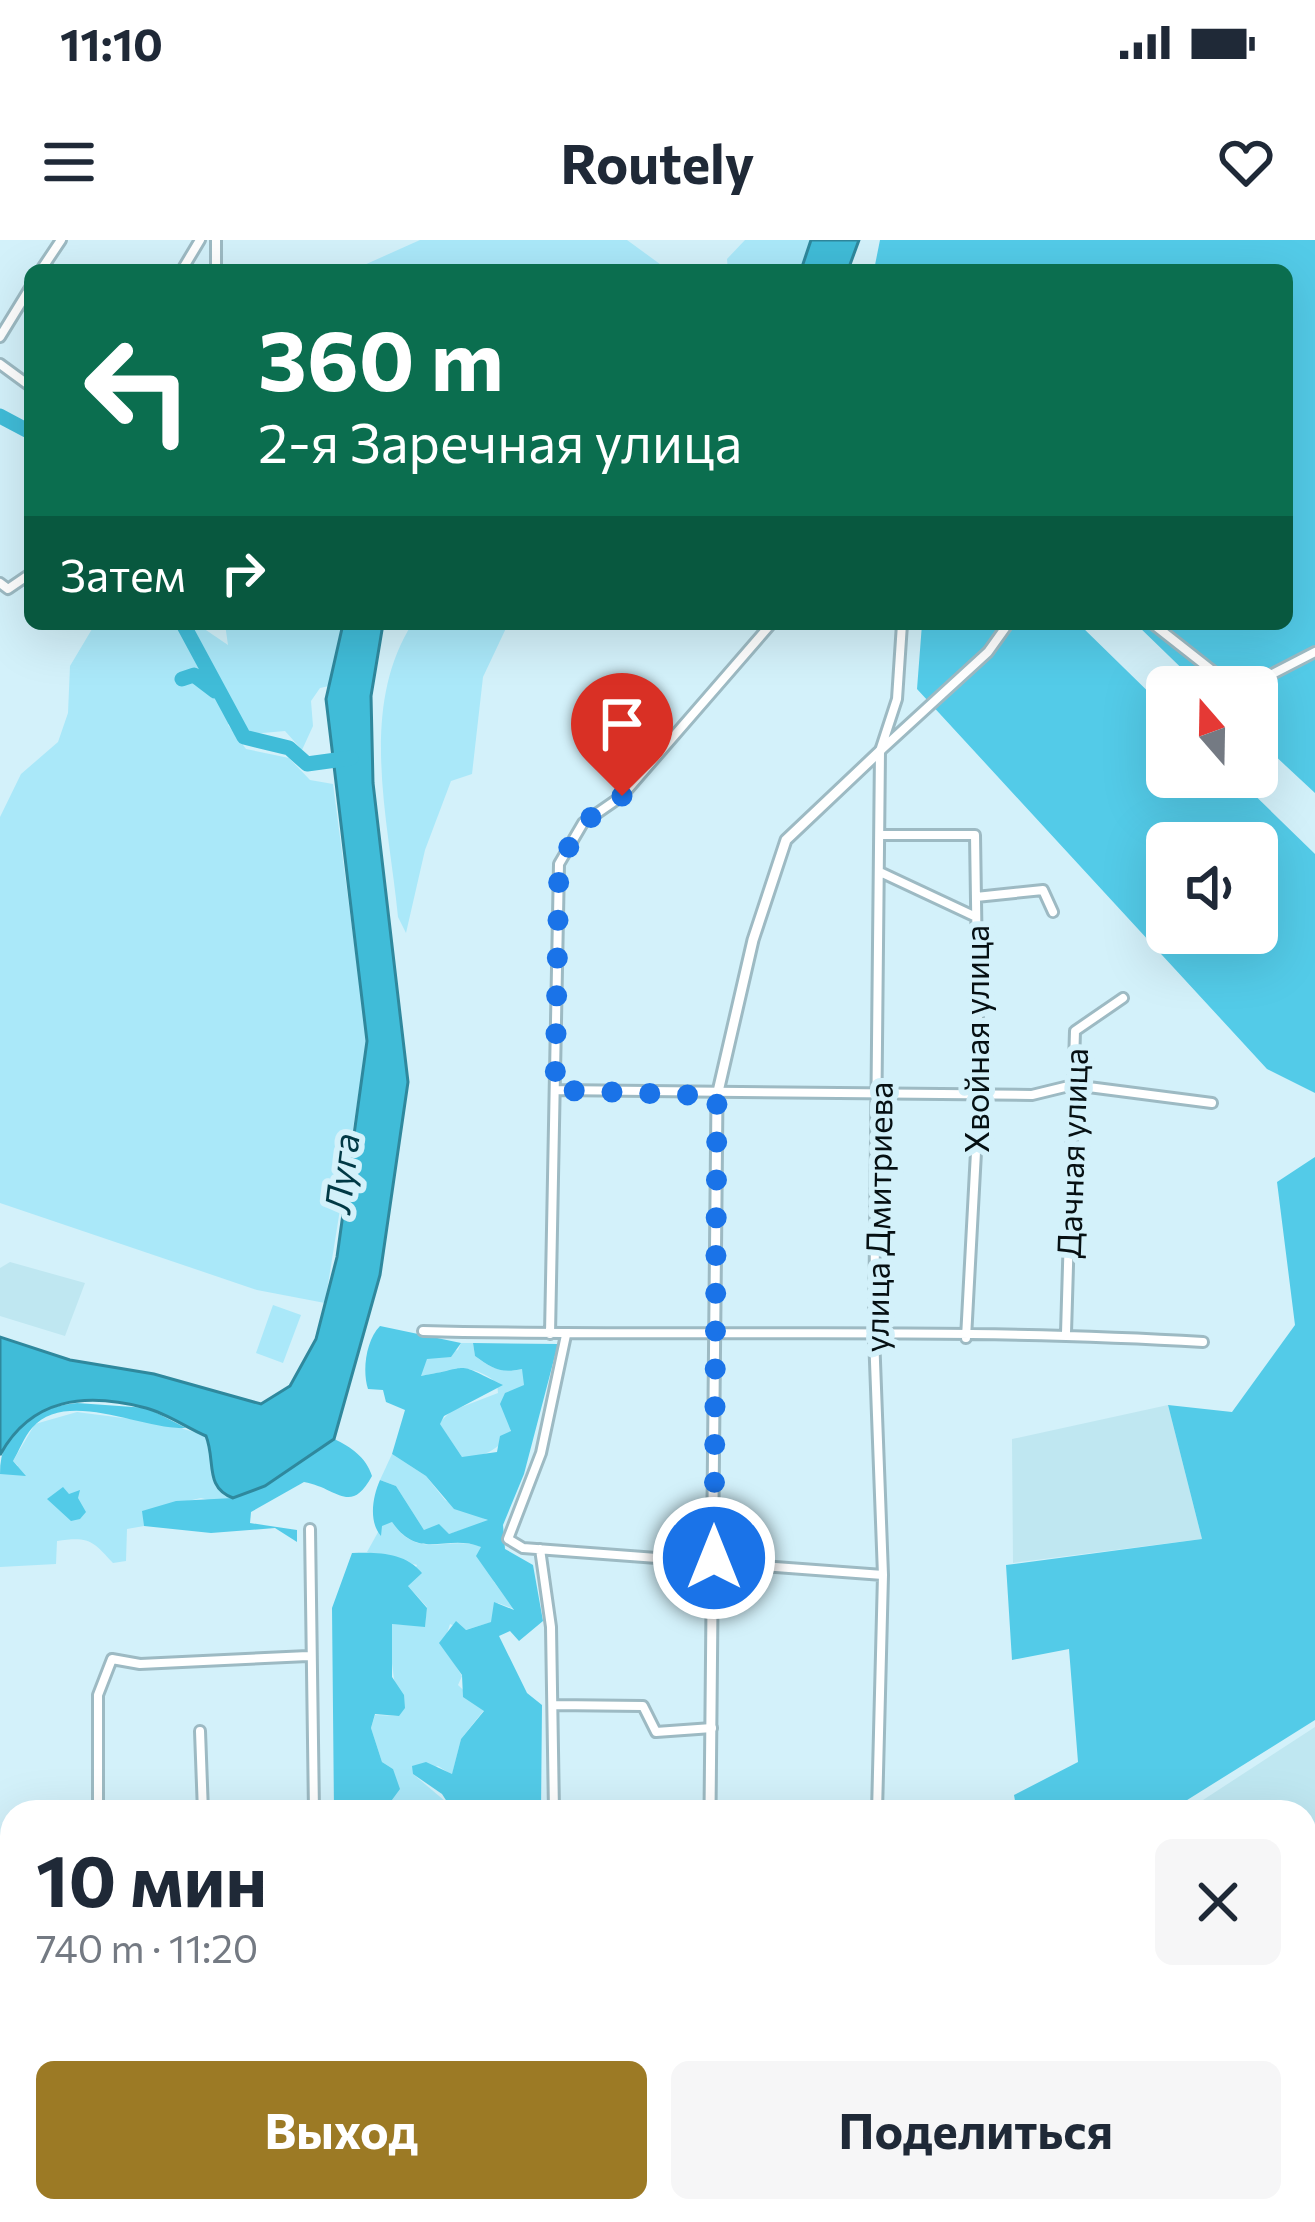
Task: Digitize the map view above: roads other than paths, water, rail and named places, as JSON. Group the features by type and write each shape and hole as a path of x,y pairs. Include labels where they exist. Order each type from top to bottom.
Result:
{"street":[{"path":"0,337 24,298"},
{"path":"550,1334 559,864 583,823 622,796 767,630"},
{"name":"улица Дмитриева","path":"877,1800 883,1575 874,1335 880,751 897,699 902,630"},
{"path":"710,1800 717,1096 754,940 786,840 988,652 1004,630"},
{"path":"1162,630 1220,676 1250,686 1315,652"},
{"name":"Хвойная улица","path":"880,835 975,835 979,1096 966,1338"},
{"path":"880,872 976,917"},
{"path":"976,897 1043,890 1053,912"},
{"name":"Дачная улица","path":"1066,1334 1075,1031 1123,998"},
{"path":"555,1090 717,1096 879,1092 979,1096 1031,1095 1073,1085 1212,1103"},
{"path":"423,1331 966,1338 1066,1334 1204,1342"},
{"path":"566,1335 541,1453 508,1539 523,1548 714,1558 883,1575"},
{"path":"310,1529 308,1656 314,1800"},
{"path":"540,1549 551,1627 554,1800"},
{"path":"98,1800 98,1695 112,1660 140,1664 308,1656"},
{"path":"553,1705 643,1706 656,1732 712,1729"},
{"path":"200,1730 203,1800"}],"waterway":[{"path":"0,416 24,429"},
{"path":"186,630 244,737 289,748 307,764 351,758"},
{"path":"182,679 194,675 215,691"}],"water label":[{"name":"Луга","path":"340,1173"}]}
